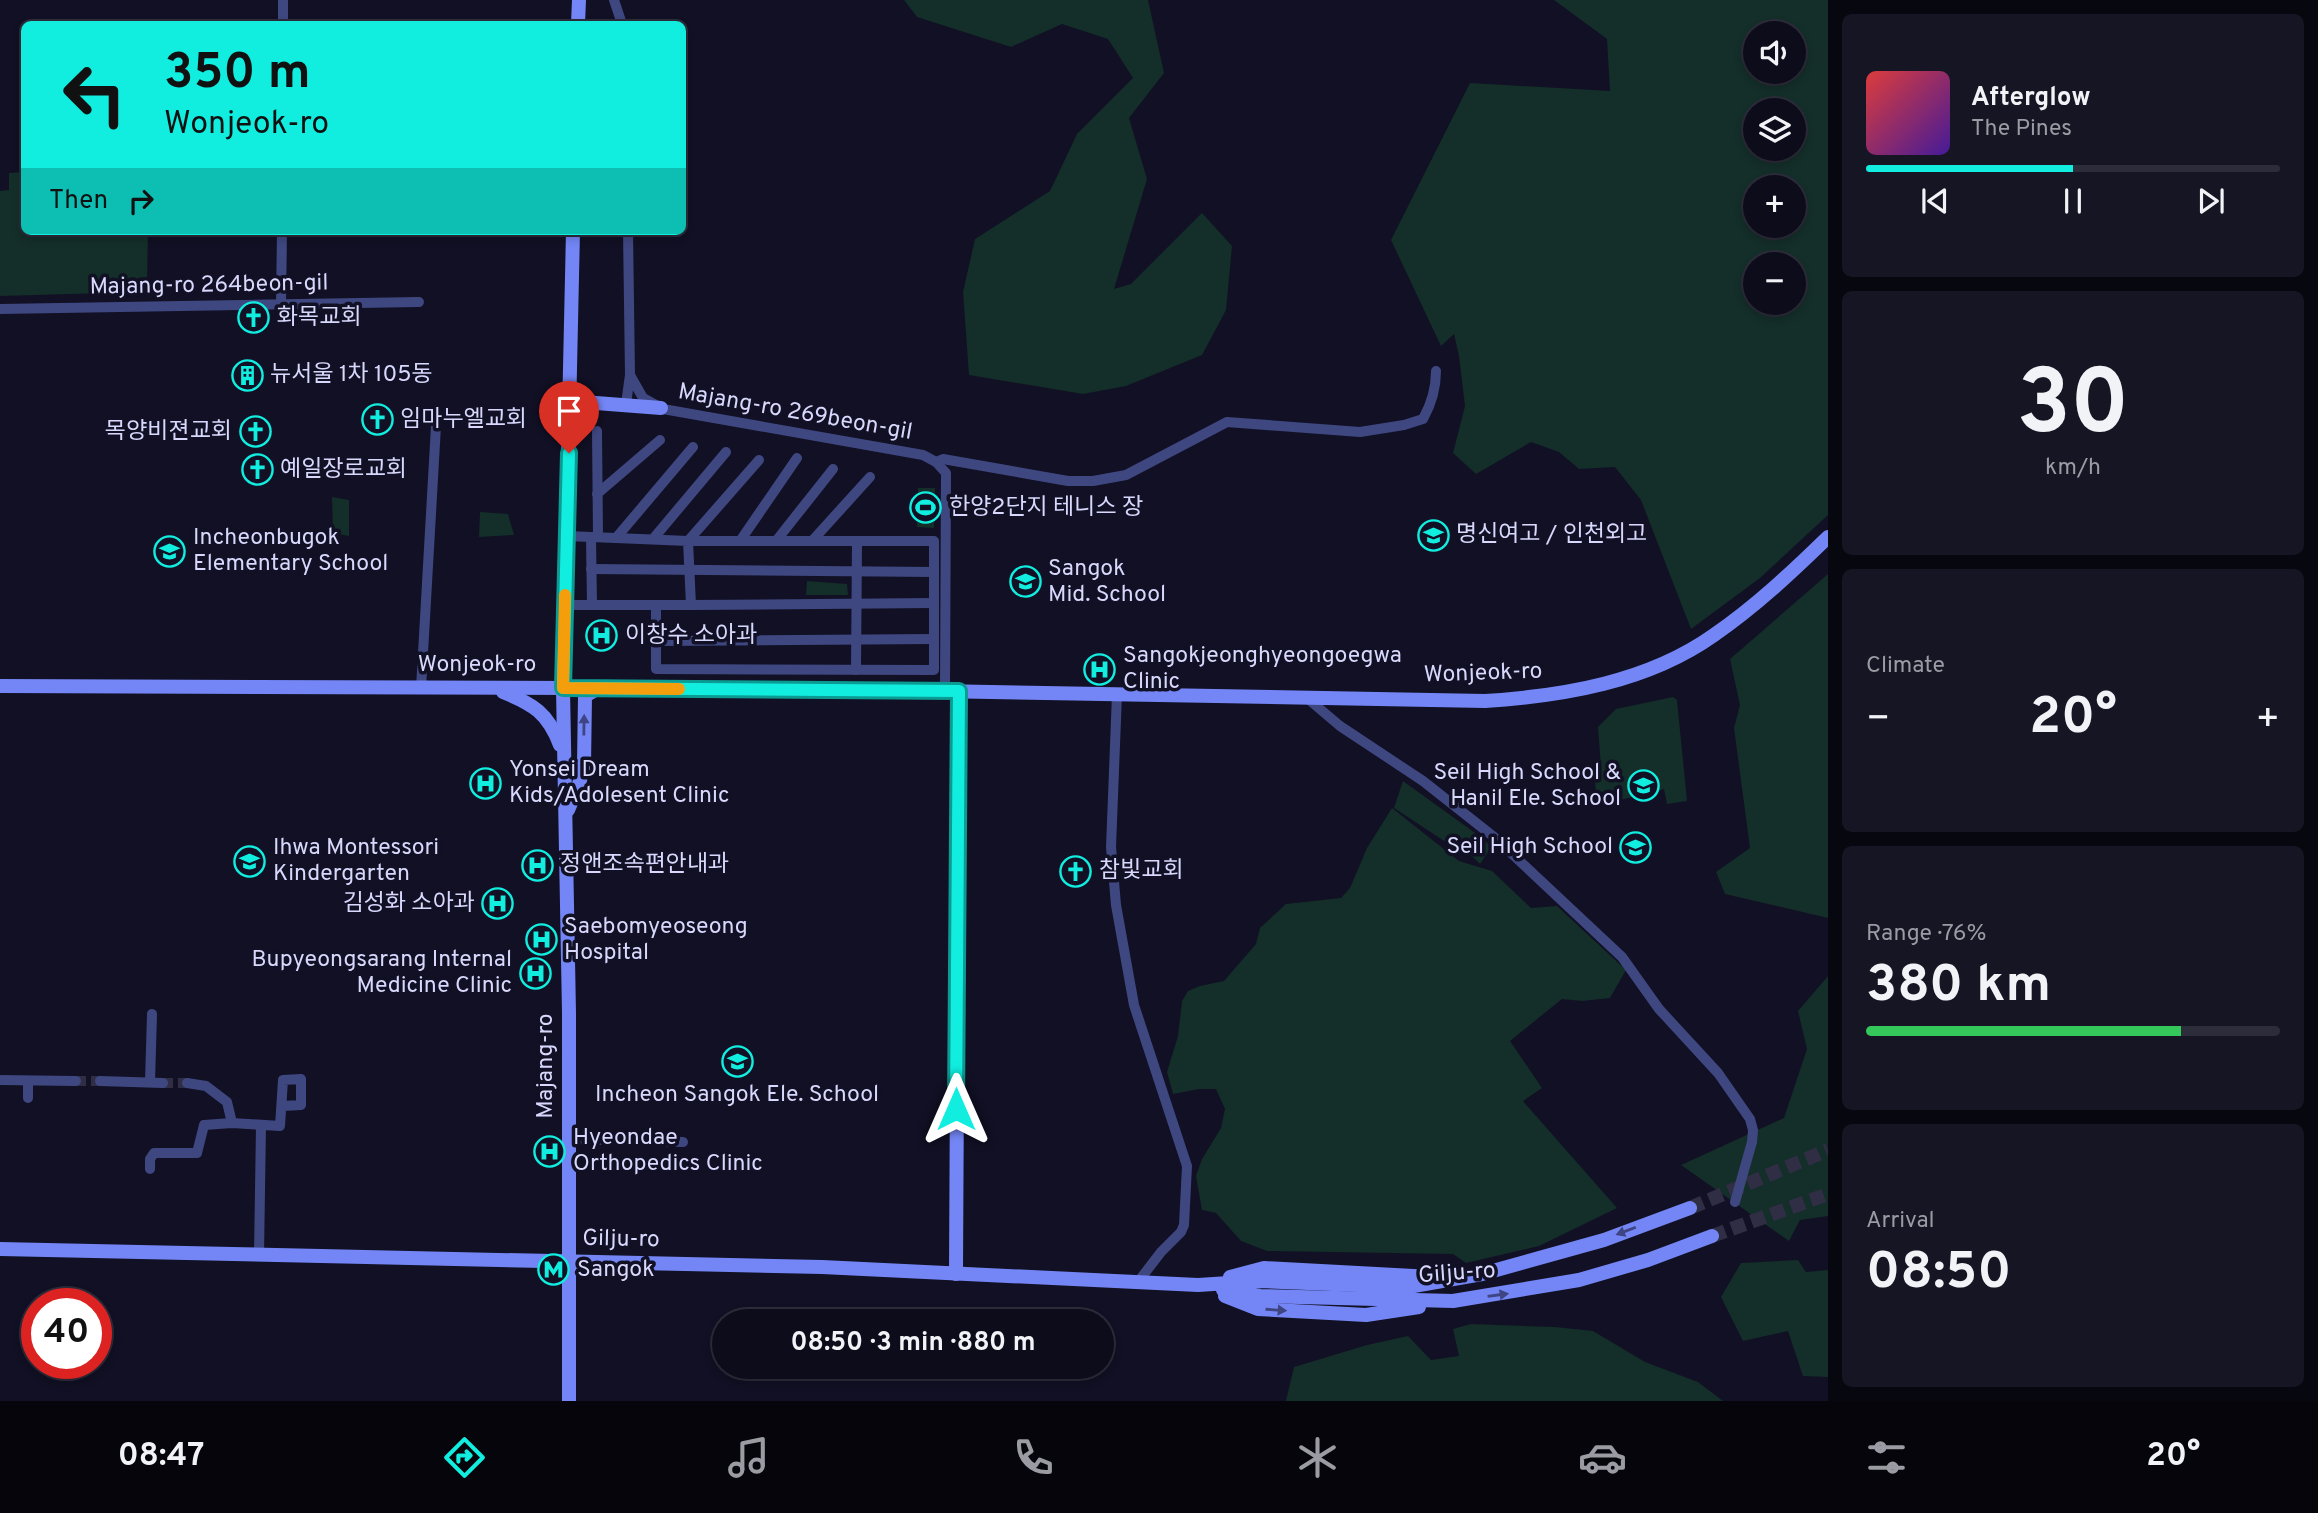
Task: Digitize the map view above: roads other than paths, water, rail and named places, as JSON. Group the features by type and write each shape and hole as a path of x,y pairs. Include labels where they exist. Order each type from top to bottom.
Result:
{"main road":[{"path":"578,21 579,0"},
{"name":"Majang-ro","path":"569,1401 569,1139 563,688 573,235"},
{"path":"570,401 661,408"},
{"name":"Wonjeok-ro","path":"0,686 952,691 1485,701 1537,697 1598,685 1662,663 1712,637 1778,586 1828,537"},
{"path":"566,814 584,765 585,696 597,688"},
{"path":"495,689 540,711 553,727 564,757"},
{"path":"952,691 956,1273"},
{"name":"Gilju-ro","path":"0,1250 822,1267 1198,1285 1264,1268 1456,1279 1604,1240 1690,1208"},
{"name":"Gilju-ro","path":"1198,1285 1258,1308 1366,1315 1579,1280 1648,1260 1712,1236"}],"street":[{"path":"282,0 283,21"},
{"path":"614,0 621,21"},
{"path":"281,304 282,235"},
{"path":"626,404 630,374 628,235"},
{"name":"Majang-ro 264beon-gil","path":"0,309 419,302"},
{"path":"952,691 946,473 936,462 943,459 1068,481 1093,481 1126,475 1227,422 1360,432 1404,425 1423,419 1431,405 1436,386 1436,370"},
{"path":"630,374 643,398 661,408"},
{"name":"Majang-ro 269beon-gil","path":"661,408 923,455 936,462"},
{"path":"421,688 436,426"},
{"path":"592,605 597,430"},
{"path":"597,494 660,440"},
{"path":"616,538 692,447"},
{"path":"653,539 726,452"},
{"path":"740,541 797,458"},
{"path":"691,605 688,541 760,460"},
{"path":"776,541 833,469"},
{"path":"812,541 870,477"},
{"path":"567,536 688,541 934,541 934,670 656,669 656,605"},
{"path":"856,670 858,541"},
{"path":"592,569 934,572"},
{"path":"565,605 934,603"},
{"path":"656,640 934,639"},
{"path":"1118,695 1111,846 1116,905 1133,1005 1188,1175 1184,1225 1181,1232 1161,1252 1138,1282"},
{"path":"1307,698 1340,726 1423,781 1494,836 1622,957 1659,1009 1718,1073 1750,1119 1752,1142 1735,1202"},
{"path":"150,1082 152,1014"},
{"path":"0,1080 76,1081"},
{"path":"28,1081 28,1098"},
{"path":"100,1082 163,1083"},
{"path":"187,1083 205,1086 227,1102 232,1123"},
{"path":"150,1169 150,1159 154,1153 197,1153 204,1125 232,1123 280,1126 283,1106"},
{"path":"259,1255 261,1126"},
{"path":"569,1139 684,1142"}],"tunnel":[{"path":"76,1081 100,1081"},
{"path":"163,1083 187,1083"},
{"path":"1690,1208 1828,1150"},
{"path":"1712,1236 1828,1194"}],"place":[{"name":"화목교회","path":"254,318"},
{"name":"뉴서울 1차 105동","path":"247,375"},
{"name":"임마누엘교회","path":"377,420"},
{"name":"목양비젼교회","path":"255,432"},
{"name":"예일장로교회","path":"257,470"},
{"name":"한양2단지 테니스 장","path":"926,508"},
{"name":"명신여고 / 인천외고","path":"1433,535"},
{"name":"Incheonbugok Elementary School","path":"170,551"},
{"name":"Sangok Mid. School","path":"1025,582"},
{"name":"이창수 소아과","path":"602,636"},
{"name":"Sangokjeonghyeongoegwa Clinic","path":"1100,669"},
{"name":"Yonsei Dream Kids/Adolesent Clinic","path":"486,783"},
{"name":"Seil High School & Hanil Ele. School","path":"1644,786"},
{"name":"Seil High School","path":"1636,847"},
{"name":"Ihwa Montessori Kindergarten","path":"250,861"},
{"name":"정앤조속편안내과","path":"537,865"},
{"name":"참빛교회","path":"1076,871"},
{"name":"김성화 소아과","path":"498,904"},
{"name":"Saebomyeoseong Hospital","path":"541,940"},
{"name":"Bupyeongsarang Internal Medicine Clinic","path":"535,973"},
{"name":"Incheon Sangok Ele. School","path":"737,1061"},
{"name":"Hyeondae Orthopedics Clinic","path":"550,1151"},
{"name":"Sangok","path":"554,1270"}]}
